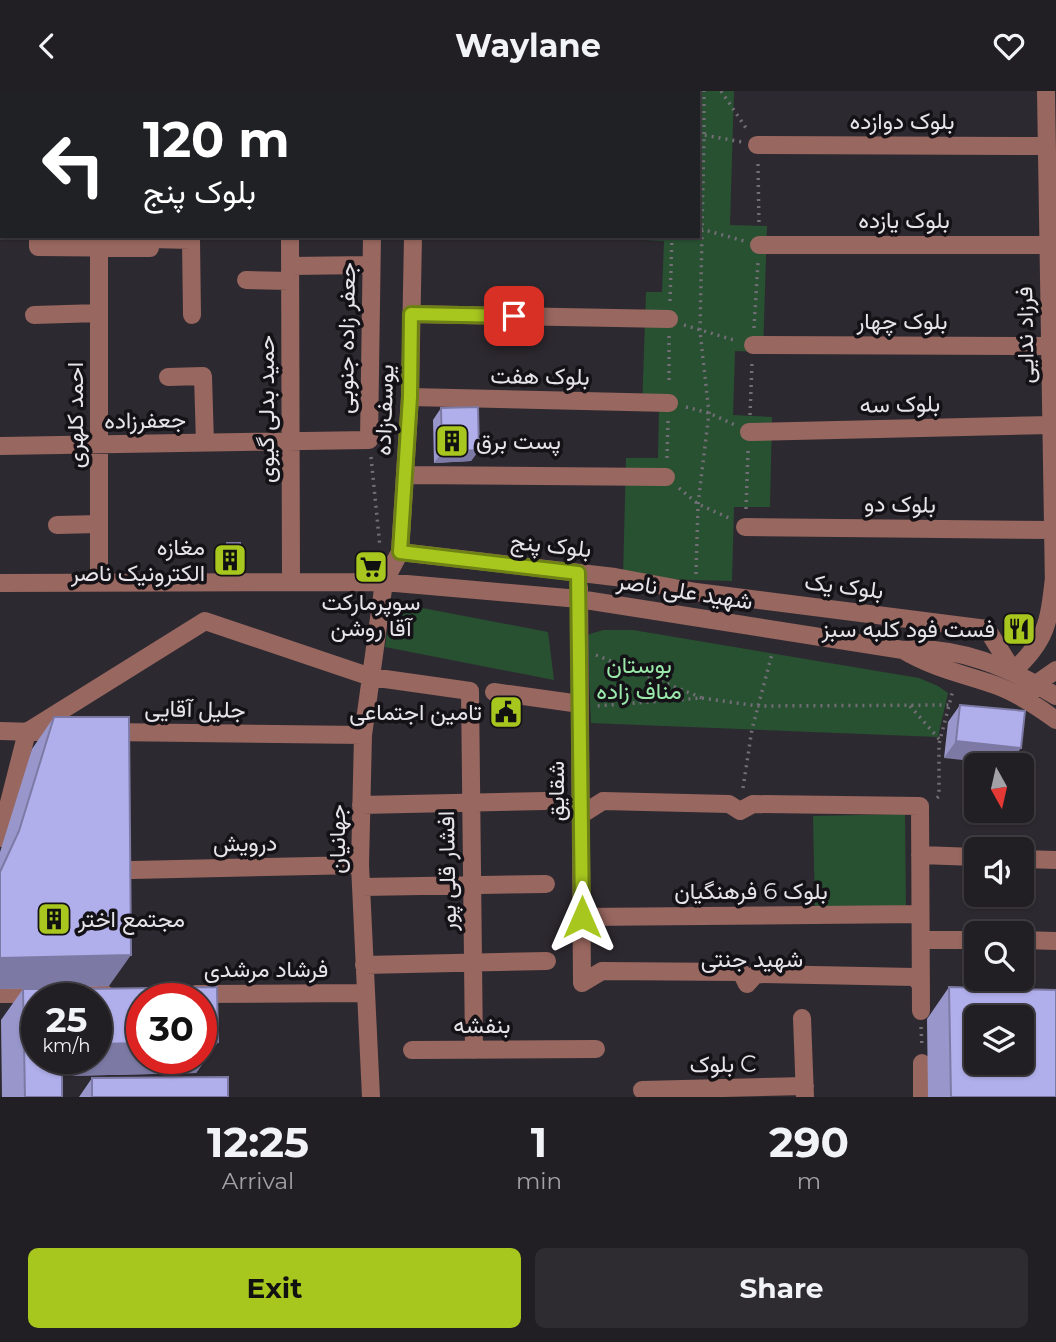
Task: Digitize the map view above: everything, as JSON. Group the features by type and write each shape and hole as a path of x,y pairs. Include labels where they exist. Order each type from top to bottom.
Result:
{"street":[{"name":"فرزاد ندایی","path":"1046,91 1055,578"},
{"name":"بلوک دوازده","path":"757,145 1047,146"},
{"path":"38,238 38,247 150,248 150,238"},
{"path":"164,238 191,240 192,314"},
{"name":"حمید بدلی گیوی","path":"290,238 291,581"},
{"name":"جعفر زاده جنوبی","path":"369,440 372,238"},
{"name":"یوسف‌زاده","path":"384,582 400,552 410,397 412,238"},
{"name":"بلوک یازده","path":"760,245 1048,245"},
{"name":"احمد کلهری","path":"99,247 99,582"},
{"path":"246,280 372,265"},
{"path":"34,315 99,313"},
{"path":"411,314 669,319"},
{"name":"بلوک چهار","path":"753,345 1050,346"},
{"path":"169,377 202,376 205,443"},
{"name":"بلوک هفت","path":"410,397 669,403"},
{"name":"بلوک سه","path":"749,432 1051,425"},
{"name":"جعفرزاده","path":"0,446 369,440"},
{"path":"406,475 666,477"},
{"path":"57,524 99,524"},
{"name":"بلوک دو","path":"746,527 1053,530"},
{"name":"بلوک پنج","path":"400,552 578,573 696,592"},
{"name":"شقایق","path":"578,573 582,983"},
{"path":"1055,578 1056,615"},
{"path":"1013,671 1038,646 1046,630 1055,578"},
{"name":"شهید علی ناصر","path":"0,583 384,582 579,599 903,650 929,647 947,650 1013,671 1056,720"},
{"name":"جهانیان","path":"371,1097 360,865 361,805 363,735 384,582"},
{"path":"696,592 699,618"},
{"name":"بلوک یک","path":"696,592 987,629 1013,671"},
{"path":"0,838 27,731 205,621 371,677"},
{"name":"شهید علی ناصر","path":"903,650 928,665 957,674 995,685 1056,696"},
{"path":"1033,693 1056,670"},
{"name":"افشار قلی پور","path":"371,677 470,691 474,1050"},
{"path":"494,692 580,704"},
{"path":"0,731 55,732"},
{"name":"جلیل آقایی","path":"83,732 363,735"},
{"path":"361,805 545,800"},
{"path":"581,815 603,801 729,804 740,811 753,804 919,806 921,940 927,1002"},
{"path":"920,855 964,857"},
{"path":"1034,859 1056,860"},
{"name":"درویش","path":"132,870 360,865"},
{"path":"362,887 545,884"},
{"name":"بلوک 6 فرهنگیان","path":"582,917 920,914"},
{"path":"921,940 964,940"},
{"path":"1034,940 1056,941"},
{"path":"364,965 547,961"},
{"name":"شهید جنتی","path":"582,983 747,984 927,1002"},
{"name":"فرشاد مرشدی","path":"217,994 365,993"},
{"path":"0,994 121,994"},
{"path":"802,1018 805,1092"},
{"name":"بنفشه","path":"412,1050 597,1049"},
{"path":"922,1063 923,1097"},
{"name":"بلوک C","path":"642,1090 805,1092"}],"path":[{"path":"700,182 704,91"},
{"path":"721,91 757,145 760,245 746,527"},
{"path":"701,135 757,145"},
{"path":"700,229 760,245"},
{"path":"696,592 698,504 709,413 700,331 699,238"},
{"path":"669,319 700,331 753,345"},
{"path":"669,403 709,413 749,432"},
{"path":"369,440 384,582"},
{"path":"580,648 702,698"},
{"path":"740,811 758,706 772,654"},
{"path":"919,806 939,796 940,740 957,674"},
{"path":"580,704 702,698 758,706 949,705"},
{"path":"910,705 940,740"},
{"path":"922,1063 927,1002"}],"green space":[{"path":"700,91 734,91 730,225 767,226 763,352 735,351 733,415 772,417 770,507 734,507 732,581 623,578 626,458 658,458 659,410 642,409 646,292 662,292 664,241 644,240 700,238"},
{"path":"391,602 548,632 554,680 385,647"},
{"name":"بوستان مناف زاده","path":"603,630 633,630 919,678 948,693 938,737 591,723 587,635"},
{"path":"905,814 906,913 815,914 813,816"}],"building":[{"path":"478,407 479,450 442,452 441,408"},
{"path":"227,543 240,543 240,564 228,564"},
{"path":"960,705 1025,711 1021,748 956,741"},
{"name":"مجتمع اختر","path":"54,717 129,717 131,955 0,958 0,872 19,831"},
{"path":"949,987 964,987 964,991 1056,990 1056,1097 951,1097"},
{"path":"126,988 126,1043 112,1044 112,989"},
{"path":"25,1074 62,1074 62,1097 25,1097"},
{"path":"228,1077 228,1097 92,1097 92,1078"}],"place":[{"name":"پست برق","path":"452,441"},
{"name":"مغازه الکترونیک ناصر","path":"230,560"},
{"name":"سوپرمارکت آقا روشن","path":"371,567"},
{"name":"فست فود کلبه سبز","path":"1019,629"},
{"name":"تامین اجتماعی","path":"506,712"},
{"name":"مجتمع اختر","path":"54,919"}],"route":[{"path":"514,316 411,314 410,397 400,552 578,573 582,917"}]}
